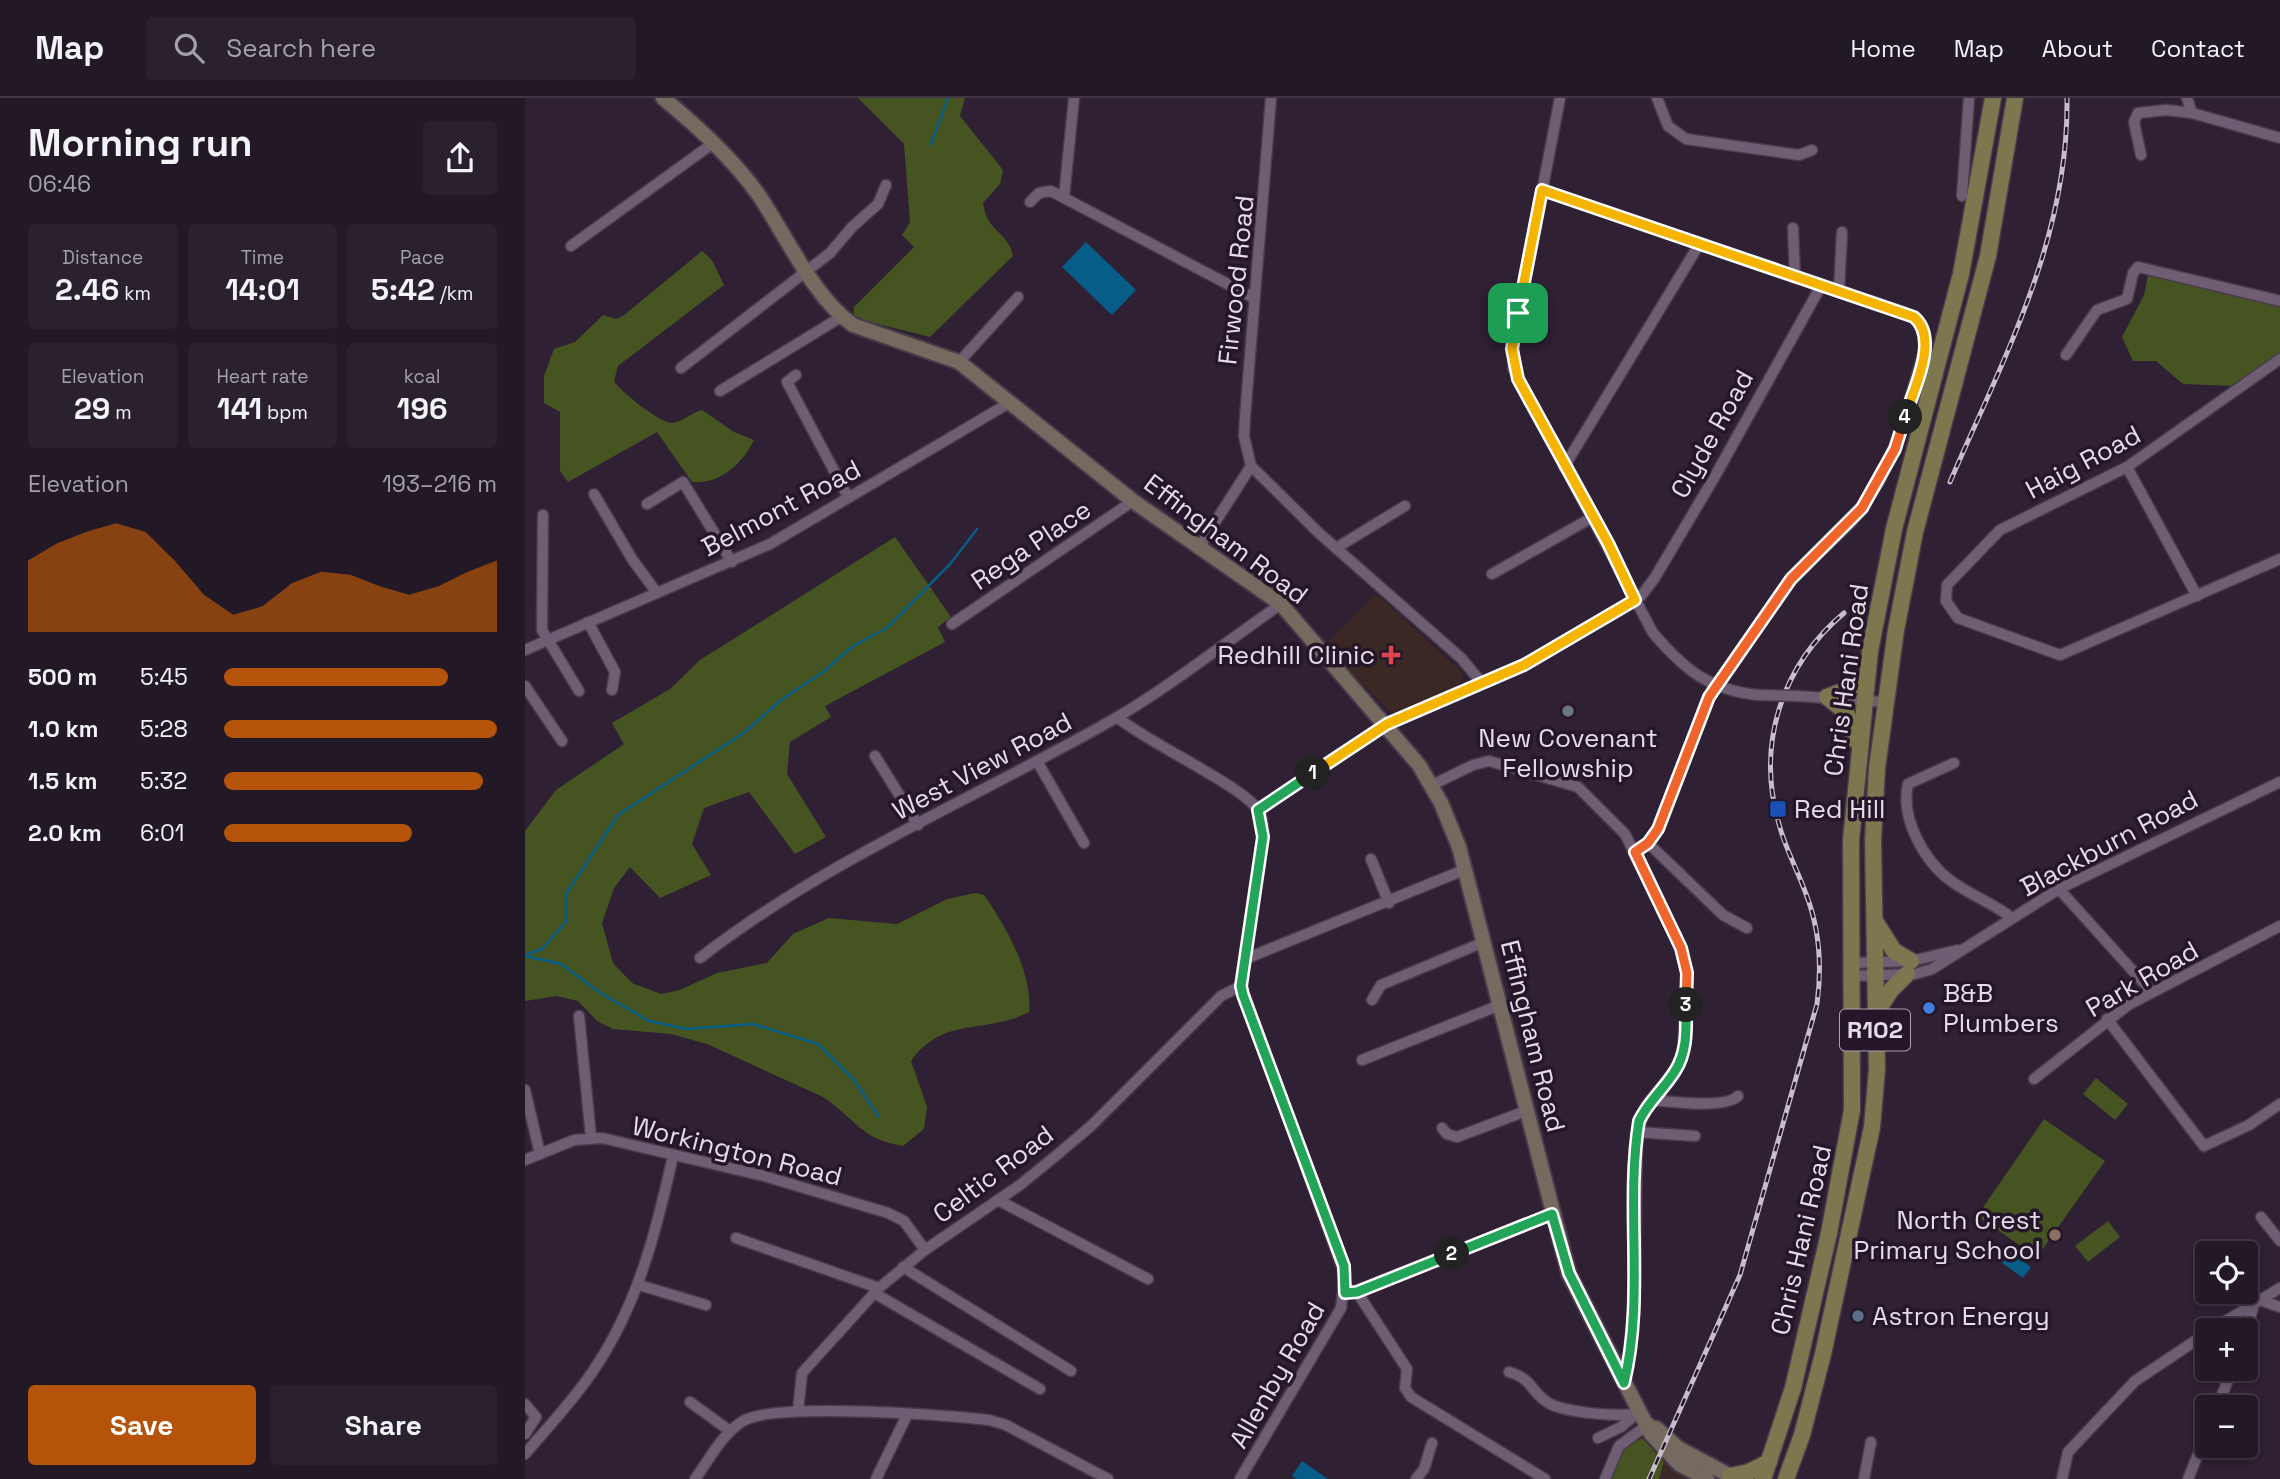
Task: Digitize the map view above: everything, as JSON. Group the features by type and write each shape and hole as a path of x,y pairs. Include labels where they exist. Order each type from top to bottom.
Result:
{"main road":[{"name":"Chris Hani Road","path":"1763,1479 1793,1388 1847,1148 1854,1090 1850,876 1866,677 1894,529 1961,274 1993,98"},
{"name":"Chris Hani Road","path":"1786,1479 1807,1415 1865,1171 1877,1069 1873,841 1885,702 1915,532 1982,280 2015,98"},
{"path":"1827,697 1853,687 1866,677"},
{"path":"1827,697 1846,712 1858,753"},
{"path":"1873,919 1887,943 1909,967 1874,1017"},
{"path":"1733,1478 1769,1462"}],"street":[{"name":"Effingham Road","path":"663,98 712,144 755,190 841,317 873,332 959,362 1133,501 1198,549 1281,604 1387,724 1432,785 1459,847 1569,1273 1643,1419 1679,1464 1707,1479"},
{"path":"1064,197 1074,98"},
{"name":"Firwood Road","path":"1251,466 1244,436 1245,417 1271,98"},
{"path":"1560,98 1512,358 1518,379 1648,625 1667,649 1699,677 1716,687 1758,695 1885,702"},
{"path":"1657,98 1668,126 1686,139 1799,155 1812,150"},
{"path":"1962,197 1969,98"},
{"path":"2187,98 2192,113"},
{"path":"2141,155 2134,122 2138,113 2167,110 2192,113 2280,138"},
{"path":"571,246 712,144"},
{"path":"681,368 830,253 852,227 878,204 887,185"},
{"path":"1542,190 1914,317 1924,329 1926,344 1901,432 1879,482 1852,521 1791,579 1716,687 1697,724 1658,829 1648,843 1635,852"},
{"path":"1030,202 1043,191 1064,197 1254,298"},
{"path":"1793,228 1795,278"},
{"path":"1839,291 1842,232"},
{"path":"1564,467 1699,243"},
{"path":"2066,355 2097,310 2127,299 2135,269 2143,266 2280,301"},
{"name":"Clyde Road","path":"1258,810 1387,724 1524,665 1635,600 1649,587 1821,285"},
{"path":"959,362 1018,297"},
{"path":"720,391 841,317"},
{"name":"Haig Road","path":"2197,596 2060,655 1962,620 1948,606 1947,585 2006,526 2127,467 2280,359"},
{"path":"796,375 787,382 848,497"},
{"name":"Belmont Road","path":"525,650 770,544 1009,403"},
{"path":"1198,549 1251,466 1336,548 1461,658 1482,683"},
{"path":"2127,467 2197,596 2280,559"},
{"path":"647,504 683,482 732,562"},
{"path":"594,494 632,559 657,593"},
{"name":"Rega Place","path":"952,624 1133,501"},
{"path":"1336,548 1405,506"},
{"path":"543,514 541,625 546,640 579,691"},
{"path":"1492,574 1593,517"},
{"name":"West View Road","path":"700,958 784,899 1117,717 1281,604"},
{"path":"587,622 615,672 611,690"},
{"path":"525,686 562,741"},
{"path":"1117,717 1162,748 1244,796 1258,810"},
{"path":"874,756 918,825"},
{"path":"1037,761 1084,843"},
{"path":"1432,785 1472,765 1489,761 1556,778 1585,792 1617,824 1635,852 1681,948 1687,973 1683,1053 1674,1072 1651,1100 1639,1121 1637,1132 1635,1287 1631,1347 1624,1383"},
{"path":"1954,763 1911,783 1907,788 1910,822 1921,846 1941,872 2012,918"},
{"name":"Blackburn Road","path":"1851,969 1909,967 1962,949 2059,888 2280,782"},
{"name":"Allenby Road","path":"1240,1479 1337,1315 1345,1293 1344,1266 1241,986 1263,837 1258,810"},
{"path":"1648,843 1723,915 1747,928"},
{"path":"1371,859 1388,903"},
{"path":"1245,959 1459,872"},
{"path":"2059,888 2151,991"},
{"name":"Park Road","path":"2034,1079 2107,1019 2151,991 2280,926"},
{"path":"1372,1000 1381,985 1484,942"},
{"name":"Celtic Road","path":"798,1411 802,1373 877,1290 925,1250 998,1200 1091,1126 1220,996 1241,986"},
{"path":"1362,1060 1500,1005"},
{"path":"579,1016 591,1137"},
{"path":"2107,1019 2204,1146 2249,1125 2280,1104"},
{"path":"525,1090 540,1154"},
{"path":"1651,1100 1720,1103 1732,1101 1738,1096"},
{"path":"1442,1129 1450,1136 1457,1137 1526,1111"},
{"path":"1637,1132 1695,1136"},
{"name":"Workington Road","path":"525,1160 574,1140 591,1137 764,1176 888,1213 904,1221 925,1250"},
{"path":"525,1454 594,1370 617,1331 639,1285 655,1237 673,1156"},
{"path":"998,1200 1148,1279"},
{"path":"1345,1293 1357,1292 1552,1214"},
{"path":"2260,1217 2280,1241"},
{"path":"736,1238 877,1290 1040,1389"},
{"path":"902,1268 1071,1371"},
{"path":"639,1285 706,1305"},
{"path":"2258,1301 2280,1288"},
{"path":"1357,1292 1407,1369 1405,1388 1411,1396 1545,1479"},
{"path":"2258,1302 2280,1307"},
{"path":"2231,1318 2254,1304"},
{"path":"2062,1479 2068,1452 2136,1381 2195,1341"},
{"path":"1509,1372 1528,1379 1543,1399 1555,1407 1643,1419"},
{"path":"690,1402 730,1431"},
{"path":"525,1404 536,1417 525,1434"},
{"path":"695,1479 730,1431 753,1417 798,1411 997,1422 1095,1476 1108,1479"},
{"path":"876,1479 907,1415"},
{"name":"Effingham Road","path":"1643,1419 1678,1448 1733,1478"},
{"path":"1598,1438 1643,1419"},
{"path":"1605,1479 1619,1446 1643,1419"},
{"path":"1864,1479 1871,1442"},
{"path":"1416,1479 1427,1463 1432,1443"},
{"path":"2187,1479 2196,1458"}],"shaded area":[{"name":"Redhill Clinic","path":"1376,594 1464,674 1458,688 1392,713 1351,673 1328,645 1329,641"},
{"path":"1664,1462 1676,1472 1687,1479 1659,1479"}],"green space":[{"path":"858,98 965,98 960,116 1003,170 1000,184 983,203 985,213 1007,241 1013,256 930,337 866,321 854,315 854,307 914,247 902,235 910,222 904,144"},
{"path":"702,251 712,260 724,285 618,366 614,381 641,406 666,422 676,422 702,410 734,432 754,440 749,449 737,464 721,476 692,482 657,432 568,482 560,471 560,412 544,403 544,376 554,349 575,342 603,315 616,319 623,316"},
{"path":"2148,275 2280,307 2280,354 2232,386 2183,384 2156,361 2133,361 2122,337 2144,295"},
{"path":"895,537 951,617 938,627 945,642 825,706 831,717 790,742 787,774 826,837 795,854 749,792 704,808 692,844 711,875 660,898 630,867 614,888 602,923 613,963 632,983 661,994 680,990 717,973 767,963 793,934 829,918 897,924 947,899 975,893 984,895 1001,921 1022,966 1027,982 1029,1012 997,1023 951,1031 924,1047 911,1061 927,1107 924,1129 903,1146 867,1133 823,1097 707,1044 671,1034 613,1029 597,1021 578,1001 557,996 525,1001 525,831 556,790 624,744 612,723 670,689 700,660"},
{"path":"2096,1078 2128,1104 2115,1120 2083,1094"},
{"path":"2044,1119 2105,1161 2037,1257 1977,1216"},
{"path":"2108,1221 2120,1237 2088,1262 2075,1246"},
{"path":"1642,1438 1664,1462 1659,1479 1612,1479 1623,1449"}],"water":[{"path":"1086,242 1136,290 1112,315 1062,267"},
{"path":"2009,1251 2031,1267 2023,1278 2001,1262"},
{"path":"1302,1461 1328,1479 1297,1479 1292,1476"}],"waterway":[{"path":"931,144 948,98"},
{"path":"525,955 542,949 566,922 566,894 618,815 745,732 781,700 823,672 853,646 887,628 951,563 977,529"},
{"path":"526,956 561,964 599,992 649,1021 687,1029 753,1024 818,1044 854,1080 879,1117"}],"railway":[{"path":"1950,482 2011,342 2045,248 2065,150 2067,98"},
{"path":"1649,1479 1740,1275 1817,1004 1817,935 1806,894 1779,824 1771,765 1773,736 1779,709 1804,657 1822,634 1844,613"}],"place":[{"name":"Redhill Clinic","path":"1391,655"},
{"name":"New Covenant Fellowship","path":"1568,711"},
{"name":"Red Hill","path":"1778,809"},
{"name":"B&B Plumbers","path":"1929,1008"},
{"name":"North Crest Primary School","path":"2055,1235"},
{"name":"Astron Energy","path":"1858,1316"}],"route":[{"path":"1542,190 1795,278 1906,313 1921,324 1926,339 1901,432 1879,482 1852,521 1791,579 1709,697 1658,829 1648,843 1635,852 1681,948 1687,973 1683,1053 1674,1072 1646,1106 1639,1121 1635,1287 1631,1347 1624,1383 1569,1273 1552,1214 1357,1292 1345,1293 1344,1266 1241,986 1263,837 1258,810 1387,724 1524,665 1635,600 1608,543 1564,467 1513,368 1512,349 1518,313 1542,190"}]}
